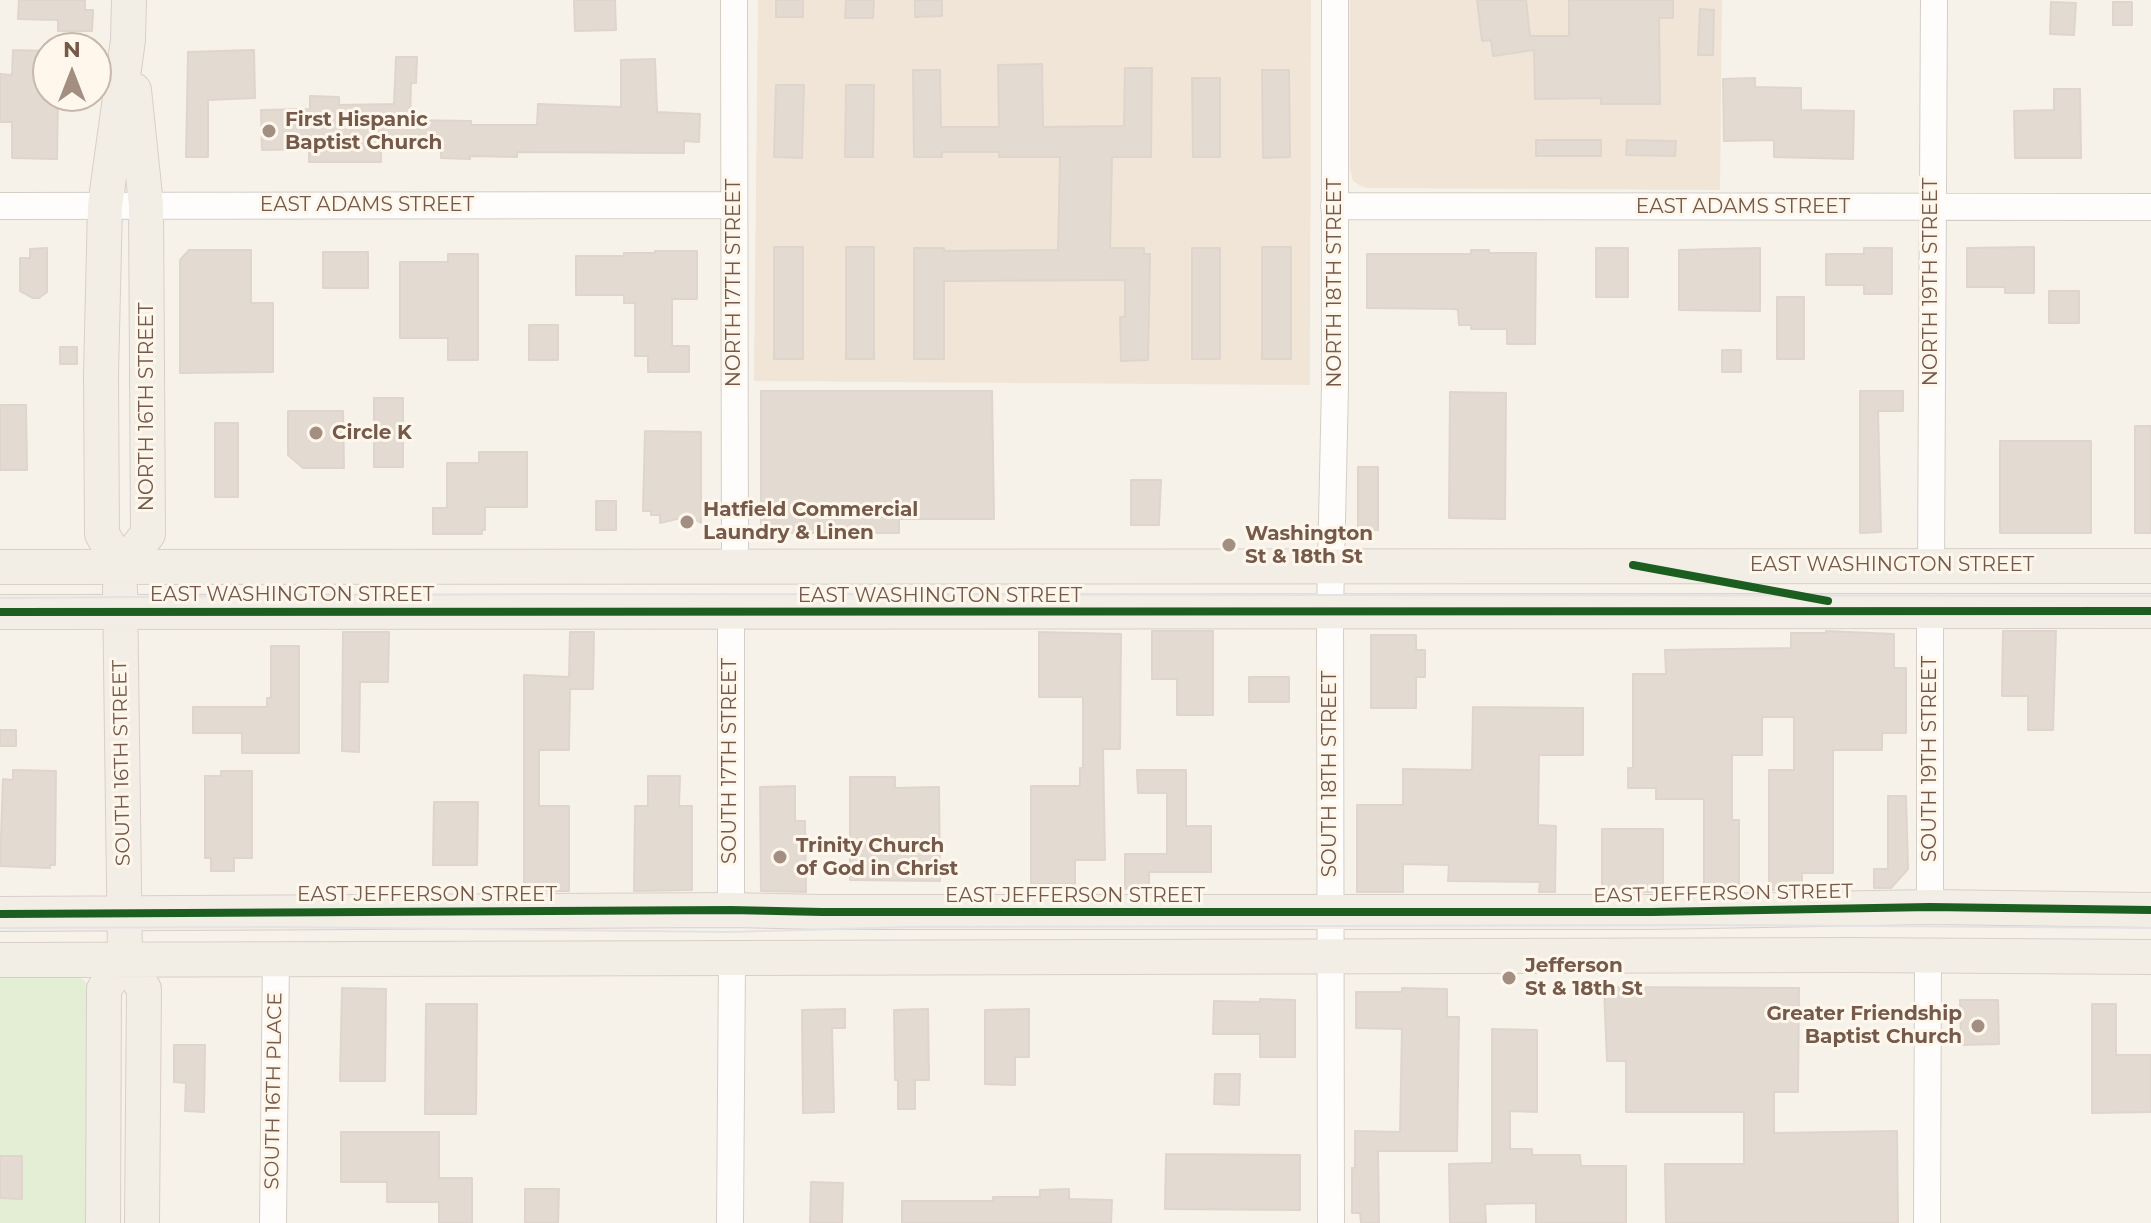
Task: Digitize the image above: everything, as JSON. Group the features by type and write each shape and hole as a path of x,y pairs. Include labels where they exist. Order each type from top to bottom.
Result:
{"main road":[{"name":"NORTH 16TH STREET","path":"128,40 146,205 148,534 121,567 102,534 105,206 128,40 129,0"},
{"name":"EAST WASHINGTON STREET","path":"1633,565 1879,611"},
{"path":"430,566 637,612"},
{"name":"EAST WASHINGTON STREET","path":"0,567 2151,566"},
{"name":"SOUTH 16TH STREET","path":"121,567 125,959 144,989 142,1223"},
{"name":"EAST WASHINGTON STREET","path":"0,612 2151,611"},
{"name":"EAST JEFFERSON STREET","path":"0,914 731,910 1652,912 1930,907 2151,910"},
{"name":"EAST JEFFERSON STREET","path":"822,912 1071,956"},
{"name":"EAST JEFFERSON STREET","path":"1652,912 1851,955"},
{"name":"EAST JEFFERSON STREET","path":"0,960 1071,956 2151,957"},
{"path":"103,1223 104,989 125,959"}],"street":[{"name":"NORTH 17TH STREET","path":"734,0 735,566"},
{"name":"NORTH 18TH STREET","path":"1331,565 1335,385 1335,0"},
{"name":"NORTH 19TH STREET","path":"1931,565 1934,0"},
{"name":"EAST ADAMS STREET","path":"0,206 734,205"},
{"name":"EAST ADAMS STREET","path":"1334,206 2151,207"},
{"name":"SOUTH 18TH STREET","path":"1331,565 1331,1223"},
{"name":"SOUTH 17TH STREET","path":"731,612 731,910"},
{"name":"SOUTH 19TH STREET","path":"1930,612 1930,907"},
{"path":"1927,1223 1928,956"},
{"path":"730,1223 732,957"},
{"name":"SOUTH 16TH PLACE","path":"273,1223 276,958"}],"shaded area":[{"path":"758,0 1311,0 1310,385 754,381"},
{"path":"1350,0 1722,0 1720,190 1361,186 1353,181 1350,169"}],"green space":[{"path":"0,972 75,973 86,982 92,994 90,1223 0,1223"}],"building":[{"path":"19,0 85,0 85,10 93,10 92,31 58,31 58,20 18,19"},
{"path":"574,0 615,0 616,30 575,31"},
{"path":"776,0 803,0 803,17 776,17"},
{"path":"846,0 874,0 873,18 845,18"},
{"path":"915,0 942,0 942,16 915,17"},
{"path":"1477,0 1526,0 1530,36 1569,36 1569,0 1673,0 1673,18 1659,18 1660,104 1601,104 1601,98 1535,99 1534,50 1493,56 1491,40 1482,41"},
{"path":"2051,2 2076,3 2074,35 2050,34"},
{"path":"2113,2 2132,2 2132,25 2113,25"},
{"path":"1700,9 1714,10 1713,55 1698,55"},
{"path":"13,50 32,51 32,112 58,112 57,159 12,158 12,122 0,122 0,74 12,75"},
{"path":"254,50 255,98 208,100 208,157 186,157 188,52"},
{"path":"396,57 417,57 416,83 411,83 410,120 471,121 471,125 537,125 538,104 621,107 621,60 655,59 657,112 700,114 699,142 684,141 684,153 517,152 517,157 470,156 470,159 441,158 441,146 381,145 381,162 309,162 309,149 262,150 261,110 310,109 310,96 339,97 339,105 394,104"},
{"path":"1042,64 1043,127 1124,126 1125,68 1152,68 1151,157 1112,157 1110,248 1144,248 1144,254 1150,254 1148,360 1121,361 1120,317 1125,317 1125,280 944,281 944,359 914,359 914,248 944,248 944,251 1058,250 1060,157 999,157 999,152 942,152 942,157 914,157 913,70 940,70 941,127 999,127 998,65"},
{"path":"1262,70 1289,70 1290,157 1263,158"},
{"path":"1192,78 1220,78 1220,157 1193,157"},
{"path":"1755,78 1755,87 1801,88 1801,110 1854,111 1853,159 1774,157 1774,140 1724,141 1723,79"},
{"path":"776,85 804,85 802,158 774,157"},
{"path":"846,85 874,85 873,157 845,157"},
{"path":"2054,89 2080,89 2081,158 2015,158 2014,111 2054,110"},
{"path":"1536,140 1601,140 1601,156 1536,156"},
{"path":"1627,140 1676,141 1675,156 1626,155"},
{"path":"774,247 803,247 803,359 774,359"},
{"path":"846,247 874,247 874,359 846,359"},
{"path":"1262,247 1291,247 1291,359 1262,359"},
{"path":"2034,247 2034,293 2005,293 2005,287 1967,287 1967,248"},
{"path":"47,248 47,292 33,298 20,291 20,258 30,258 30,249"},
{"path":"1192,248 1220,248 1220,359 1192,359"},
{"path":"1596,248 1628,248 1628,297 1596,297"},
{"path":"1760,248 1760,311 1679,310 1679,250"},
{"path":"1864,248 1892,248 1892,294 1864,294 1864,285 1826,285 1826,254 1864,254"},
{"path":"189,250 251,250 251,303 273,303 273,372 180,373 180,260"},
{"path":"1471,250 1536,253 1535,344 1507,344 1507,329 1471,329 1471,325 1459,325 1458,310 1454,309 1367,308 1367,254 1471,254"},
{"path":"697,251 697,299 672,299 672,346 689,346 689,372 648,372 648,356 635,356 635,303 624,303 624,295 576,295 576,256 624,256 624,253"},
{"path":"323,252 368,252 368,288 323,288"},
{"path":"448,254 478,254 478,360 448,360 448,338 400,338 400,262 448,262"},
{"path":"2049,291 2079,291 2079,323 2049,323"},
{"path":"1777,297 1804,297 1804,359 1777,359"},
{"path":"529,325 558,325 558,360 529,360"},
{"path":"60,347 77,347 77,364 60,364"},
{"path":"1722,350 1741,350 1741,372 1722,372"},
{"path":"761,391 992,391 994,519 899,519 899,533 761,533"},
{"path":"1860,391 1903,391 1903,411 1878,411 1881,532 1860,533"},
{"path":"1450,392 1506,393 1505,519 1449,518"},
{"path":"374,398 403,398 403,467 374,467"},
{"path":"0,405 26,405 27,470 0,470"},
{"name":"Circle K","path":"288,411 343,411 344,468 303,468 288,455"},
{"path":"215,423 238,423 238,497 215,497"},
{"path":"2135,426 2151,426 2151,533 2135,533"},
{"path":"645,431 701,432 701,523 689,516 660,523 660,515 643,511"},
{"path":"2000,441 2091,441 2091,533 2000,533"},
{"path":"479,452 527,452 527,507 485,507 485,530 482,534 433,534 433,508 447,508 447,463 479,463"},
{"path":"1358,467 1378,467 1378,530 1358,530"},
{"path":"1131,480 1161,480 1159,525 1131,525"},
{"path":"596,501 616,501 616,530 596,530"},
{"path":"1152,631 1213,631 1213,715 1177,715 1177,679 1152,679"},
{"path":"2003,631 2056,631 2053,730 2028,730 2028,696 2002,696"},
{"path":"343,632 389,632 388,682 360,682 359,752 342,751"},
{"path":"570,632 594,632 593,689 570,689 569,750 539,750 539,806 569,806 569,891 524,891 524,675 569,677"},
{"path":"1039,632 1121,634 1120,749 1103,749 1105,860 1075,860 1075,884 1031,884 1031,786 1080,786 1080,768 1083,768 1083,697 1039,697"},
{"path":"1791,633 1894,634 1894,668 1906,668 1906,733 1882,733 1882,750 1833,750 1833,873 1802,873 1802,889 1769,890 1769,770 1794,770 1794,717 1762,717 1762,755 1732,755 1732,820 1739,820 1739,890 1704,891 1704,799 1656,799 1656,788 1628,788 1628,768 1633,768 1633,674 1666,674 1665,650 1791,648"},
{"path":"1371,635 1416,635 1416,650 1425,650 1425,677 1416,677 1416,708 1371,708"},
{"path":"271,646 299,646 299,753 242,753 242,733 193,733 193,707 267,707 267,698 271,698"},
{"path":"1249,677 1289,677 1289,702 1249,702"},
{"path":"1473,707 1583,708 1583,755 1539,755 1538,825 1556,826 1555,892 1539,892 1540,882 1448,881 1449,865 1403,864 1403,892 1357,892 1357,805 1403,805 1403,769 1472,770"},
{"path":"0,730 16,730 16,746 0,746"},
{"path":"13,770 56,771 55,865 50,865 50,868 0,866 3,779 13,780"},
{"path":"1137,770 1186,770 1186,826 1211,826 1211,872 1149,872 1149,889 1125,889 1125,854 1167,854 1167,793 1138,793"},
{"path":"221,771 252,771 252,858 234,858 234,871 211,871 211,858 205,858 205,776 221,776"},
{"path":"648,776 680,776 679,806 692,806 692,890 634,891 635,806 648,806"},
{"path":"850,777 895,777 895,788 939,787 940,881 850,880"},
{"path":"795,786 795,821 805,821 806,892 761,891 760,787"},
{"path":"1888,796 1906,796 1908,869 1891,888 1874,888 1874,869 1888,869"},
{"path":"434,802 478,802 477,865 433,865"},
{"path":"1602,829 1663,829 1663,892 1602,892"},
{"path":"1604,987 1799,988 1798,1092 1774,1092 1774,1133 1897,1131 1898,1223 1666,1223 1665,1164 1744,1164 1744,1112 1626,1112 1626,1061 1607,1061"},
{"path":"342,988 386,989 385,1081 340,1081"},
{"path":"1402,988 1447,989 1447,1017 1459,1017 1457,1151 1378,1151 1379,1223 1361,1223 1360,1213 1352,1213 1355,1131 1400,1132 1402,1029 1356,1028 1356,992 1402,992"},
{"path":"1260,999 1295,1000 1295,1057 1260,1057 1260,1034 1213,1034 1214,1001 1260,1002"},
{"path":"1960,1000 1998,1000 1999,1044 1961,1045"},
{"path":"426,1004 477,1004 476,1114 425,1114"},
{"path":"2092,1004 2116,1004 2116,1055 2151,1055 2151,1112 2092,1113"},
{"path":"845,1009 845,1028 832,1028 834,1112 803,1113 802,1010"},
{"path":"928,1009 929,1080 915,1080 915,1109 898,1109 894,1010"},
{"path":"1029,1009 1029,1057 1015,1057 1015,1085 985,1084 985,1010"},
{"path":"1492,1029 1537,1030 1537,1112 1510,1111 1510,1149 1532,1149 1532,1155 1580,1155 1581,1166 1626,1166 1626,1223 1536,1223 1536,1203 1485,1204 1486,1223 1450,1223 1449,1164 1492,1163"},
{"path":"174,1045 205,1045 204,1112 185,1111 186,1083 174,1082"},
{"path":"1215,1074 1240,1074 1239,1105 1214,1104"},
{"path":"341,1132 439,1132 439,1178 472,1178 472,1223 439,1223 439,1202 387,1202 387,1182 341,1182"},
{"path":"1166,1154 1300,1155 1300,1210 1165,1209"},
{"path":"0,1156 22,1156 22,1199 0,1198"},
{"path":"811,1182 843,1183 842,1223 810,1223"},
{"path":"525,1189 559,1189 558,1223 525,1223"},
{"path":"1069,1189 1069,1199 1112,1200 1111,1223 902,1223 902,1201 993,1201 993,1197 1040,1197 1040,1190"}],"tram line":[{"path":"0,598 545,594 2151,596"},
{"path":"0,928 281,927 728,932 910,927 1721,925 2151,928"}],"cycle path":[{"path":"1633,565 1828,601"},
{"path":"0,612 2151,611"},
{"path":"0,914 731,910 1652,912 1930,907 2151,910"}],"place":[{"name":"First Hispanic Baptist Church","path":"269,131"},
{"name":"Circle K","path":"316,433"},
{"name":"Hatfield Commercial Laundry & Linen","path":"687,522"},
{"name":"Washington St & 18th St","path":"1229,545"},
{"name":"Trinity Church of God in Christ","path":"780,857"},
{"name":"Jefferson St & 18th St","path":"1509,978"},
{"name":"Greater Friendship Baptist Church","path":"1978,1026"}]}
